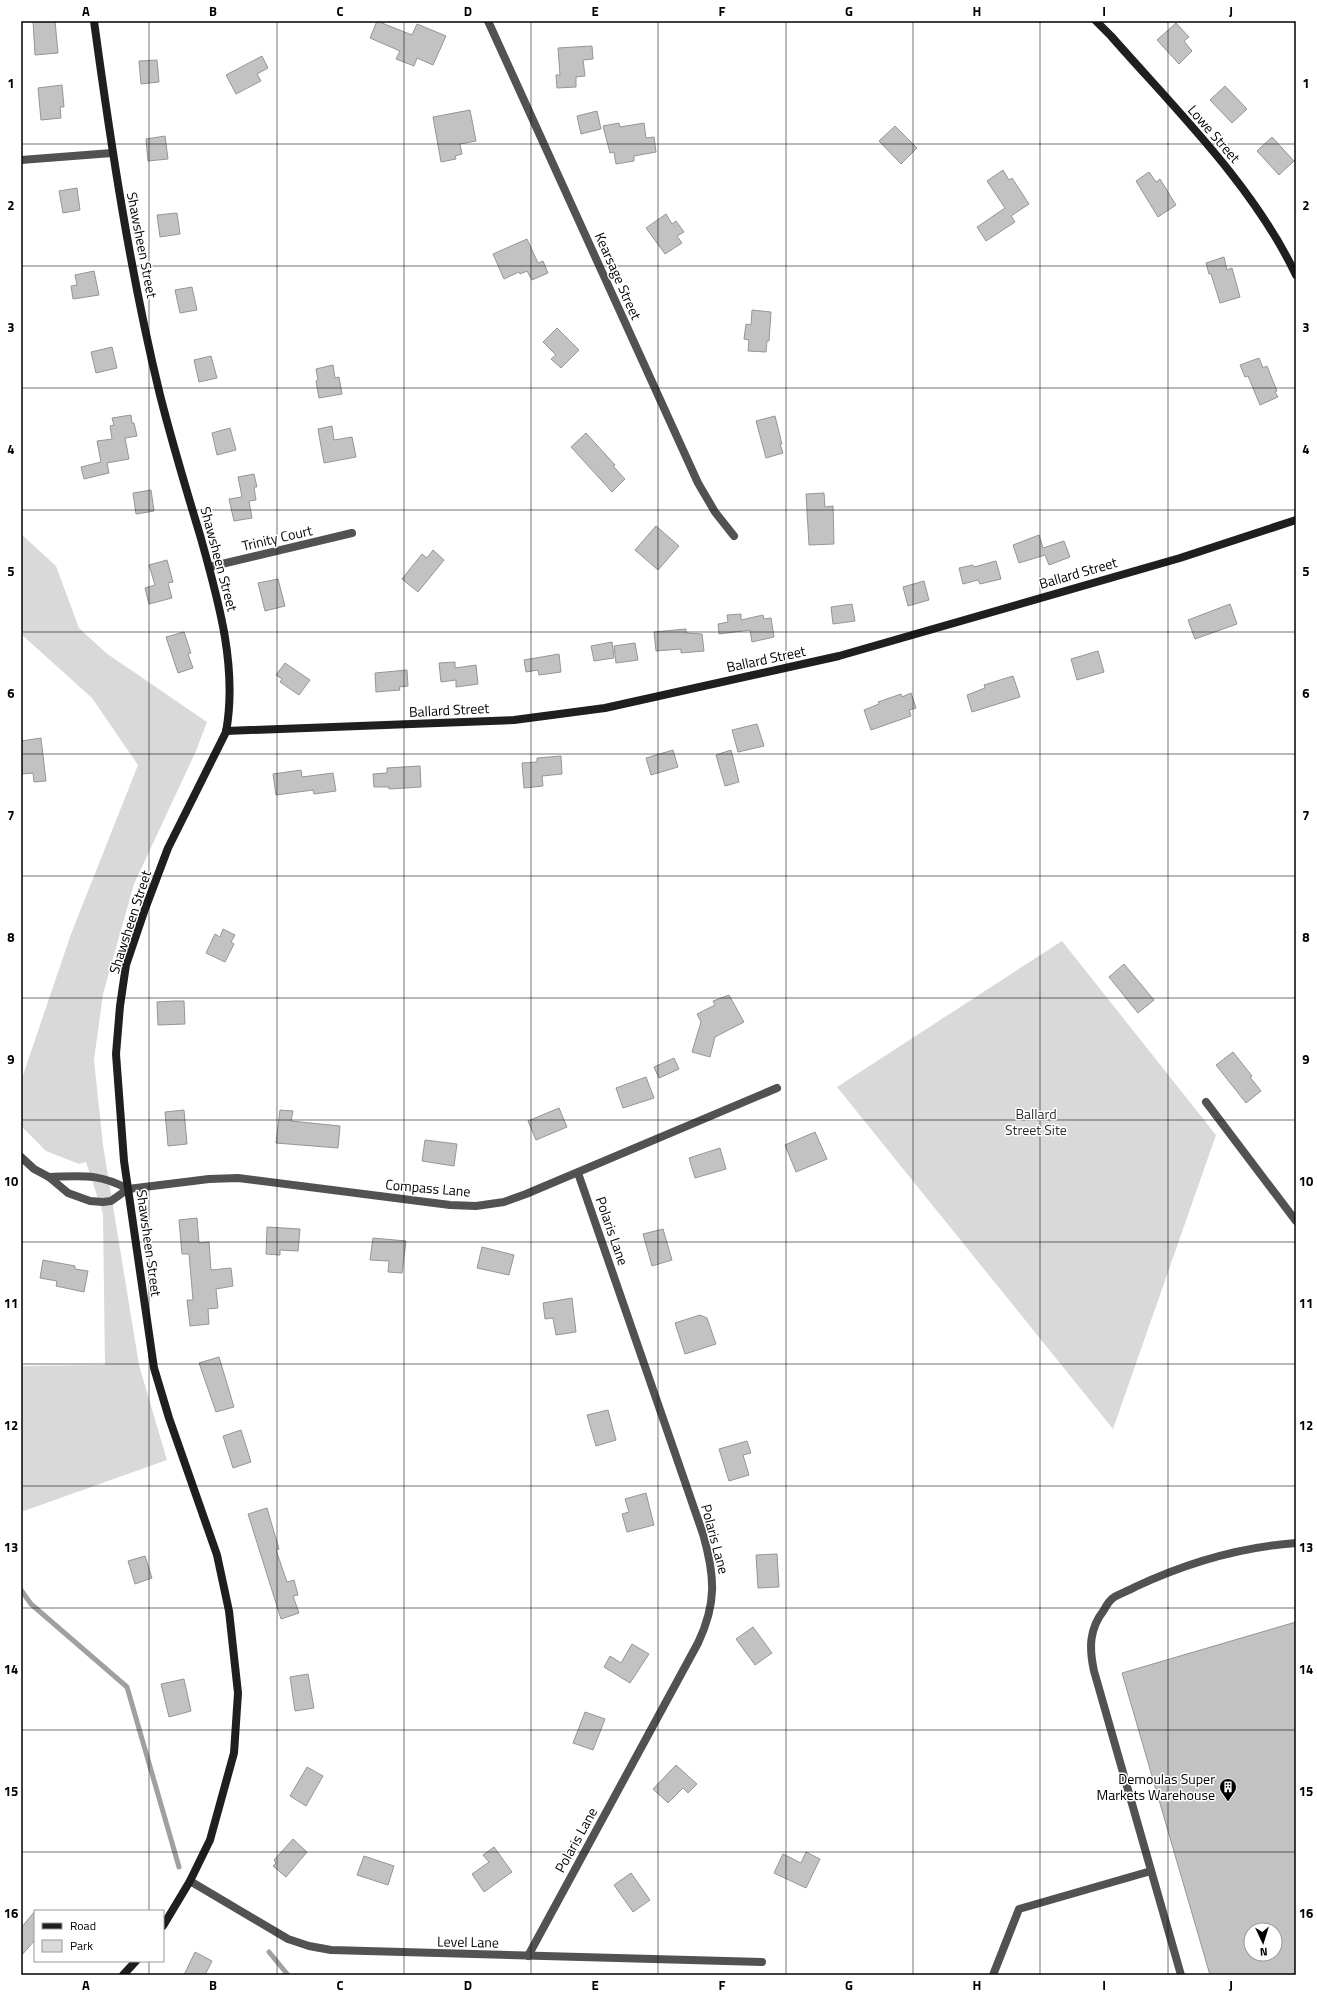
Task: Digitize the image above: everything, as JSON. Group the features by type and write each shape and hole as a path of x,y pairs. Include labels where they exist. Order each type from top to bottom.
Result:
{"main road":[{"name":"Shawsheen Street","path":"94,21 112,153 146,333 160,395 218,601 230,682 230,713 226,731 168,848 126,965 120,1006 116,1054 128,1189 154,1368 169,1418 217,1555 229,1611 238,1693 234,1753 224,1794 210,1840 190,1881 164,1924"},
{"name":"Lowe Street","path":"1096,21 1111,36 1242,187 1276,238 1296,275"},
{"name":"Ballard Street","path":"226,731 514,720 605,708 839,656 1180,558 1296,520"},
{"path":"123,1975 135,1962"}],"street":[{"name":"Kearsage Street","path":"488,21 698,483 715,512 734,536"},
{"path":"21,160 112,153"},
{"name":"Trinity Court","path":"209,567 352,533"},
{"name":"Compass Lane","path":"128,1189 209,1179 238,1178 424,1203 476,1206 504,1202 578,1173 777,1088"},
{"path":"1206,1102 1296,1221"},
{"path":"21,1157 34,1169 49,1177 68,1193 96,1202 111,1201 128,1189 110,1180 95,1176 49,1177"},
{"name":"Polaris Lane","path":"528,1956 698,1643 707,1621 713,1598 712,1574 702,1534 578,1173"},
{"path":"1181,1975 1094,1671 1090,1648 1091,1637 1097,1619 1112,1598 1153,1579 1218,1557 1273,1545 1296,1543"},
{"path":"994,1975 1019,1909 1151,1871"},
{"name":"Level Lane","path":"190,1881 288,1939 309,1946 331,1950 353,1952 762,1962"}],"green space":[{"path":"21,534 56,566 79,628 106,653 207,722 196,751 134,884 103,994 94,1060 103,1145 139,1365 167,1460 21,1512 21,1366 105,1365 103,1214 86,1162 79,1164 46,1151 21,1126 21,1081 71,934 138,765 92,698 21,634"},
{"name":"Ballard Street Site","path":"1062,941 1216,1135 1113,1429 837,1087"}],"building":[{"path":"33,21 55,21 58,53 35,55"},
{"path":"377,21 412,35 417,24 446,36 433,65 417,58 414,66 396,59 400,51 370,38"},
{"path":"1176,23 1189,37 1184,41 1192,51 1179,64 1157,40"},
{"path":"592,46 593,59 583,60 585,76 576,77 576,87 557,88 556,75 560,75 558,48"},
{"path":"262,56 268,68 257,74 261,81 236,94 226,75"},
{"path":"157,60 159,82 141,84 139,61"},
{"path":"62,85 64,107 60,107 61,118 41,120 38,88"},
{"path":"1225,86 1247,109 1232,123 1210,100"},
{"path":"470,110 476,141 460,144 462,154 455,156 456,159 441,162 433,117"},
{"path":"597,111 601,129 581,134 577,116"},
{"path":"619,123 620,127 644,123 646,138 654,137 656,152 634,156 634,161 616,164 614,152 610,153 603,126"},
{"path":"895,126 917,148 901,164 879,141"},
{"path":"165,136 168,159 148,161 146,139"},
{"path":"1272,137 1294,161 1279,175 1257,151"},
{"path":"1003,170 1009,180 1012,178 1029,204 1011,216 1015,222 986,241 977,227 1005,208 987,181"},
{"path":"1149,172 1156,182 1160,179 1176,205 1158,217 1136,181"},
{"path":"77,188 80,210 63,213 59,191"},
{"path":"177,213 180,234 160,237 157,215"},
{"path":"666,214 672,224 676,221 684,232 677,236 682,243 665,254 646,228"},
{"path":"527,239 538,263 543,261 548,273 532,280 527,271 520,274 519,272 504,279 493,254"},
{"path":"1224,257 1227,270 1232,268 1240,297 1220,303 1206,263"},
{"path":"94,271 99,295 73,299 71,286 77,285 75,275"},
{"path":"192,287 197,310 180,313 175,290"},
{"path":"752,310 771,312 769,341 767,341 766,352 748,351 749,340 744,339 746,324 751,325"},
{"path":"557,328 579,350 561,368 551,359 556,355 543,342"},
{"path":"112,347 117,368 96,373 91,352"},
{"path":"211,356 217,378 199,382 194,360"},
{"path":"1259,358 1263,368 1267,366 1278,397 1260,405 1248,376 1245,377 1240,365"},
{"path":"333,365 335,378 339,377 342,394 319,398 316,381 318,380 316,369"},
{"path":"131,415 132,423 134,423 137,436 125,438 129,459 107,463 109,473 84,479 81,467 101,462 97,441 112,439 110,426 114,425 112,418"},
{"path":"775,416 783,453 766,458 756,421"},
{"path":"332,426 334,440 352,437 356,457 324,463 318,429"},
{"path":"230,428 236,450 217,455 212,433"},
{"path":"586,433 615,465 613,466 625,479 612,492 571,447"},
{"path":"254,474 257,487 254,487 256,500 249,501 252,518 234,521 229,499 242,497 238,477"},
{"path":"151,490 154,511 136,514 133,493"},
{"path":"824,493 825,507 833,506 834,544 809,545 806,494"},
{"path":"656,526 679,546 658,570 635,550"},
{"path":"1039,535 1043,548 1064,541 1070,557 1049,565 1045,555 1019,563 1013,545"},
{"path":"433,550 444,560 418,592 402,579 422,554 427,558"},
{"path":"167,560 173,582 168,583 172,598 149,604 145,588 155,585 149,565"},
{"path":"996,561 1001,579 980,584 978,580 963,584 959,568 973,565 974,567"},
{"path":"278,579 285,606 265,611 258,583"},
{"path":"924,581 929,600 908,606 903,587"},
{"path":"852,604 855,621 833,624 831,607"},
{"path":"1230,604 1237,624 1195,639 1188,620"},
{"path":"741,614 741,620 763,615 764,619 771,618 774,637 752,642 750,630 719,634 718,624 728,622 727,615"},
{"path":"686,629 686,633 702,634 704,651 681,653 681,649 656,651 654,632"},
{"path":"184,632 191,653 188,654 193,668 178,673 166,637"},
{"path":"612,642 614,658 594,661 591,646"},
{"path":"635,643 638,660 616,663 614,646"},
{"path":"1098,651 1104,672 1077,680 1071,659"},
{"path":"559,654 561,672 539,675 538,670 526,672 524,660"},
{"path":"455,662 455,668 476,665 478,684 456,687 456,680 441,682 439,663"},
{"path":"285,663 310,680 299,695 280,682 282,679 276,675"},
{"path":"407,670 408,686 399,687 400,690 376,692 375,673"},
{"path":"1013,676 1020,697 972,712 967,695 985,688 984,685"},
{"path":"911,693 916,708 909,710 911,716 871,730 864,710 879,704 878,702 901,694 902,697"},
{"path":"757,724 764,746 738,752 732,730"},
{"path":"41,738 46,781 34,782 33,773 22,774 21,741"},
{"path":"673,750 678,767 651,775 646,758"},
{"path":"731,750 739,782 725,786 716,755"},
{"path":"561,756 562,774 542,776 543,786 524,788 522,763 537,762 537,758"},
{"path":"420,766 421,787 389,789 389,787 374,787 373,774 387,773 387,768"},
{"path":"301,770 302,777 333,773 336,791 314,794 313,790 276,795 273,774"},
{"path":"223,929 235,935 231,942 234,944 225,962 206,953 215,934 220,937"},
{"path":"1124,964 1154,1000 1138,1013 1109,977"},
{"path":"729,995 744,1022 715,1037 710,1057 692,1052 701,1022 697,1014 715,1005 713,1001"},
{"path":"184,1001 185,1024 158,1025 157,1002"},
{"path":"1233,1052 1252,1076 1250,1077 1261,1091 1246,1103 1216,1065"},
{"path":"674,1058 679,1069 659,1078 654,1067"},
{"path":"646,1077 654,1098 623,1108 616,1088"},
{"path":"559,1108 567,1127 536,1140 528,1121"},
{"path":"184,1110 187,1144 168,1146 165,1112"},
{"path":"280,1110 293,1111 291,1121 340,1126 338,1148 276,1143"},
{"path":"815,1132 827,1159 796,1172 785,1145"},
{"path":"425,1140 457,1144 454,1166 422,1161"},
{"path":"720,1148 726,1169 695,1178 689,1158"},
{"path":"197,1218 199,1243 209,1242 211,1270 231,1268 233,1286 216,1289 218,1308 208,1309 209,1324 190,1326 187,1300 193,1300 189,1254 182,1254 179,1220"},
{"path":"267,1227 300,1229 298,1251 280,1250 280,1255 266,1254"},
{"path":"663,1229 672,1260 652,1266 643,1234"},
{"path":"373,1238 406,1241 402,1273 388,1272 389,1261 370,1260"},
{"path":"482,1247 514,1255 509,1275 477,1268"},
{"path":"43,1260 75,1266 75,1269 88,1271 84,1292 56,1286 57,1281 40,1278"},
{"path":"572,1298 576,1332 556,1335 553,1318 545,1319 543,1303"},
{"path":"700,1315 707,1318 716,1344 685,1354 675,1323"},
{"path":"219,1357 234,1407 216,1412 199,1363"},
{"path":"608,1410 616,1440 596,1446 587,1415"},
{"path":"241,1430 251,1462 233,1468 223,1436"},
{"path":"747,1441 751,1453 743,1455 749,1475 729,1481 719,1449"},
{"path":"646,1493 654,1525 627,1532 622,1514 629,1512 625,1499"},
{"path":"267,1508 279,1549 276,1550 287,1582 294,1580 298,1595 293,1596 299,1613 281,1619 248,1514"},
{"path":"777,1554 779,1587 758,1588 756,1555"},
{"path":"145,1556 152,1578 135,1584 128,1561"},
{"name":"Demoulas Super Markets Warehouse","path":"1296,1622 1296,1975 1210,1975 1122,1673"},
{"path":"753,1627 772,1653 755,1665 736,1639"},
{"path":"632,1644 649,1654 630,1683 604,1667 610,1656 621,1663"},
{"path":"308,1674 314,1708 295,1711 290,1677"},
{"path":"184,1679 191,1711 169,1717 161,1684"},
{"path":"585,1712 605,1719 593,1750 573,1743"},
{"path":"676,1765 697,1784 688,1793 683,1788 668,1803 653,1789"},
{"path":"307,1767 323,1776 306,1806 290,1796"},
{"path":"293,1839 307,1852 286,1877 273,1866 276,1863 274,1860"},
{"path":"494,1847 512,1872 484,1892 472,1874 489,1862 483,1855"},
{"path":"806,1852 820,1859 806,1888 774,1873 783,1854 801,1863"},
{"path":"364,1856 394,1866 388,1885 357,1875"},
{"path":"631,1873 650,1900 633,1912 614,1885"},
{"path":"34,1912 34,1941 21,1956 21,1928"},
{"path":"195,1952 212,1961 205,1975 184,1975"}],"waterway":[{"path":"21,1590 31,1604 127,1687 179,1867"},
{"path":"269,1952 288,1975"}],"place":[{"name":"Demoulas Super Markets Warehouse","path":"1228,1802"}]}
